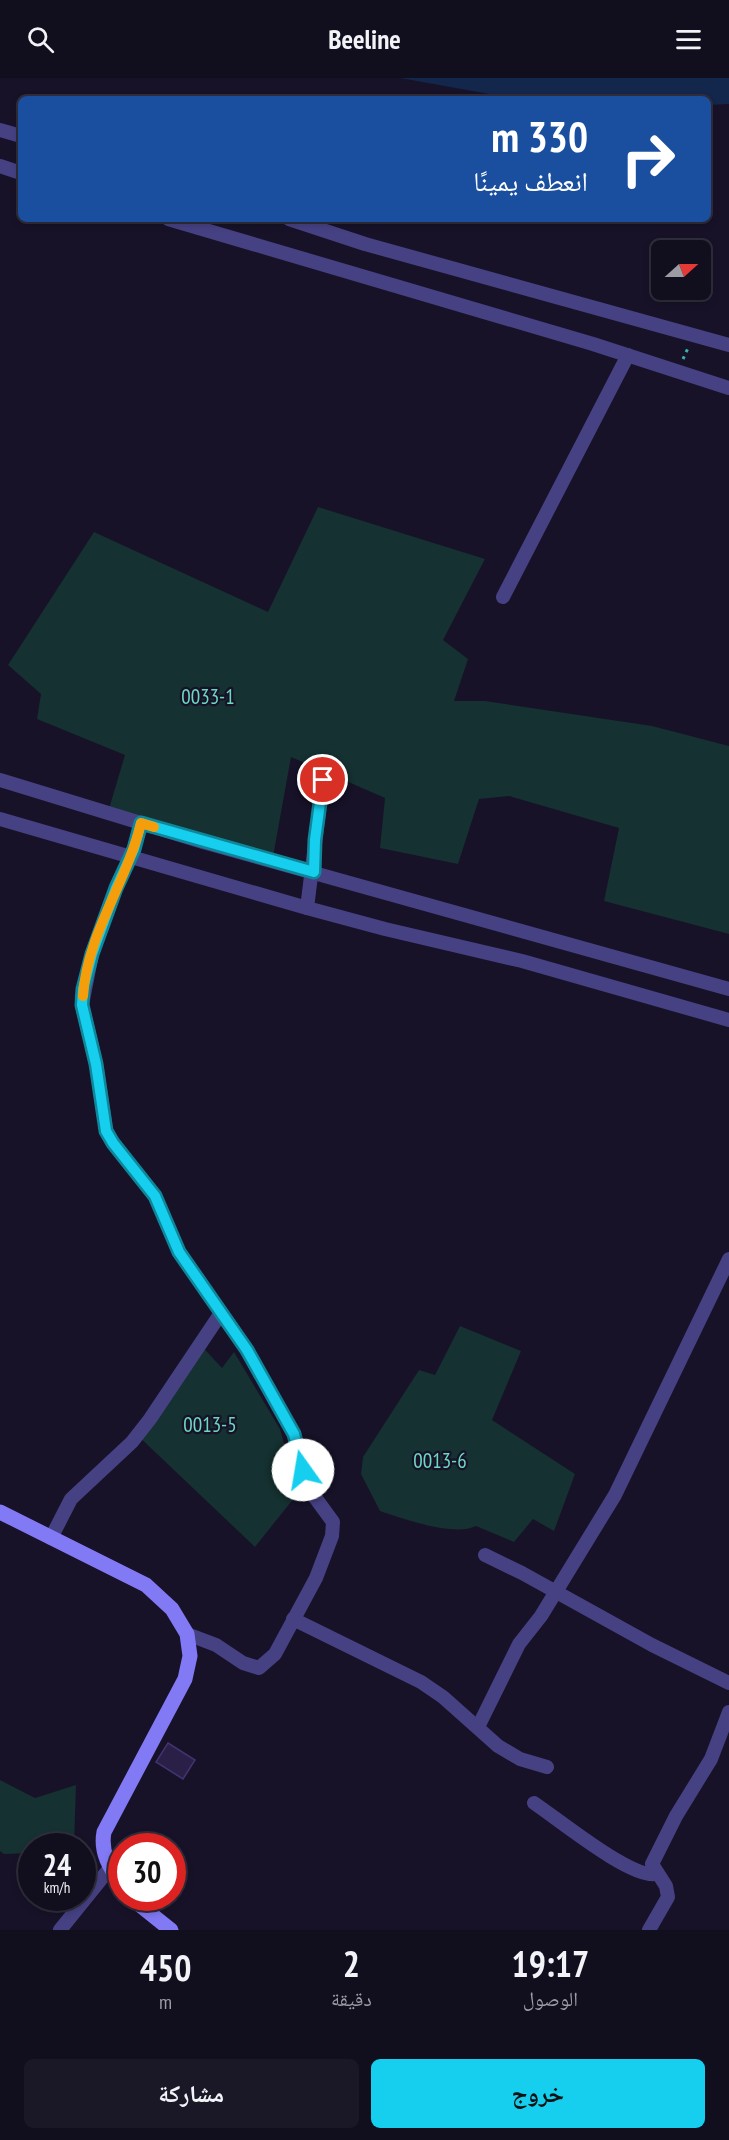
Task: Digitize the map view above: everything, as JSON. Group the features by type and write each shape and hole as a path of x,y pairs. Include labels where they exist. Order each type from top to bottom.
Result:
{"main road":[{"path":"0,1512 146,1585 172,1609 187,1634 190,1656 185,1679 104,1832 102,1848 108,1863"},
{"path":"147,1911 171,1930"}],"street":[{"path":"0,129 18,135"},
{"path":"0,166 18,172"},
{"path":"178,222 678,370 729,388"},
{"path":"298,222 365,244 729,345"},
{"path":"503,597 628,355"},
{"path":"0,780 140,826 314,872 729,989"},
{"path":"308,908 323,780"},
{"path":"0,819 133,853 308,908 385,929 522,961 729,1020"},
{"path":"140,826 133,853 104,921 83,989 82,1005 96,1064 106,1131 155,1196 179,1252 247,1350 294,1434 303,1470 314,1496 326,1509 333,1522 332,1536 316,1578 275,1654 259,1668 243,1663 216,1645 187,1634"},
{"path":"478,1727 513,1653 556,1593 615,1494 729,1259"},
{"path":"51,1538 77,1491 132,1442 150,1419 220,1313"},
{"path":"485,1556 652,1645 729,1683"},
{"path":"293,1619 421,1682 510,1754 547,1767"},
{"path":"649,1930 668,1897 666,1886 656,1874 652,1864 711,1759 729,1712"},
{"path":"534,1803 636,1871 649,1875 656,1874"},
{"path":"60,1930 108,1870"}],"path":[{"path":"678,370 694,337"}],"green space":[{"name":"0033-1","path":"318,507 485,559 443,640 468,659 454,701 485,701 652,726 729,746 729,934 604,901 619,828 509,796 479,799 458,864 380,848 385,798 291,757 273,857 108,812 125,755 37,719 41,694 8,665 94,532 268,612"},
{"name":"0013-6","path":"460,1326 521,1351 492,1420 575,1474 554,1531 533,1519 514,1542 476,1526 455,1529 415,1522 380,1511 361,1474 363,1457 419,1370 435,1375"},
{"name":"0013-5","path":"196,1340 222,1368 234,1352 280,1429 298,1493 255,1547 135,1433"},
{"path":"0,1780 35,1798 76,1785 74,1833 18,1833 18,1853 4,1854 0,1851"}],"water":[{"path":"400,78 729,78 729,104 711,105 711,96 500,96"}],"building":[{"path":"168,1743 195,1760 183,1779 156,1762"}],"slow traffic":[{"path":"83,996 92,954 116,888 134,849 141,823 154,827"}],"route":[{"path":"303,1470 294,1434 247,1350 179,1252 155,1196 106,1131 96,1064 82,1005 83,989 92,954 116,888 134,849 141,823 314,872 315,840 323,780"}]}
